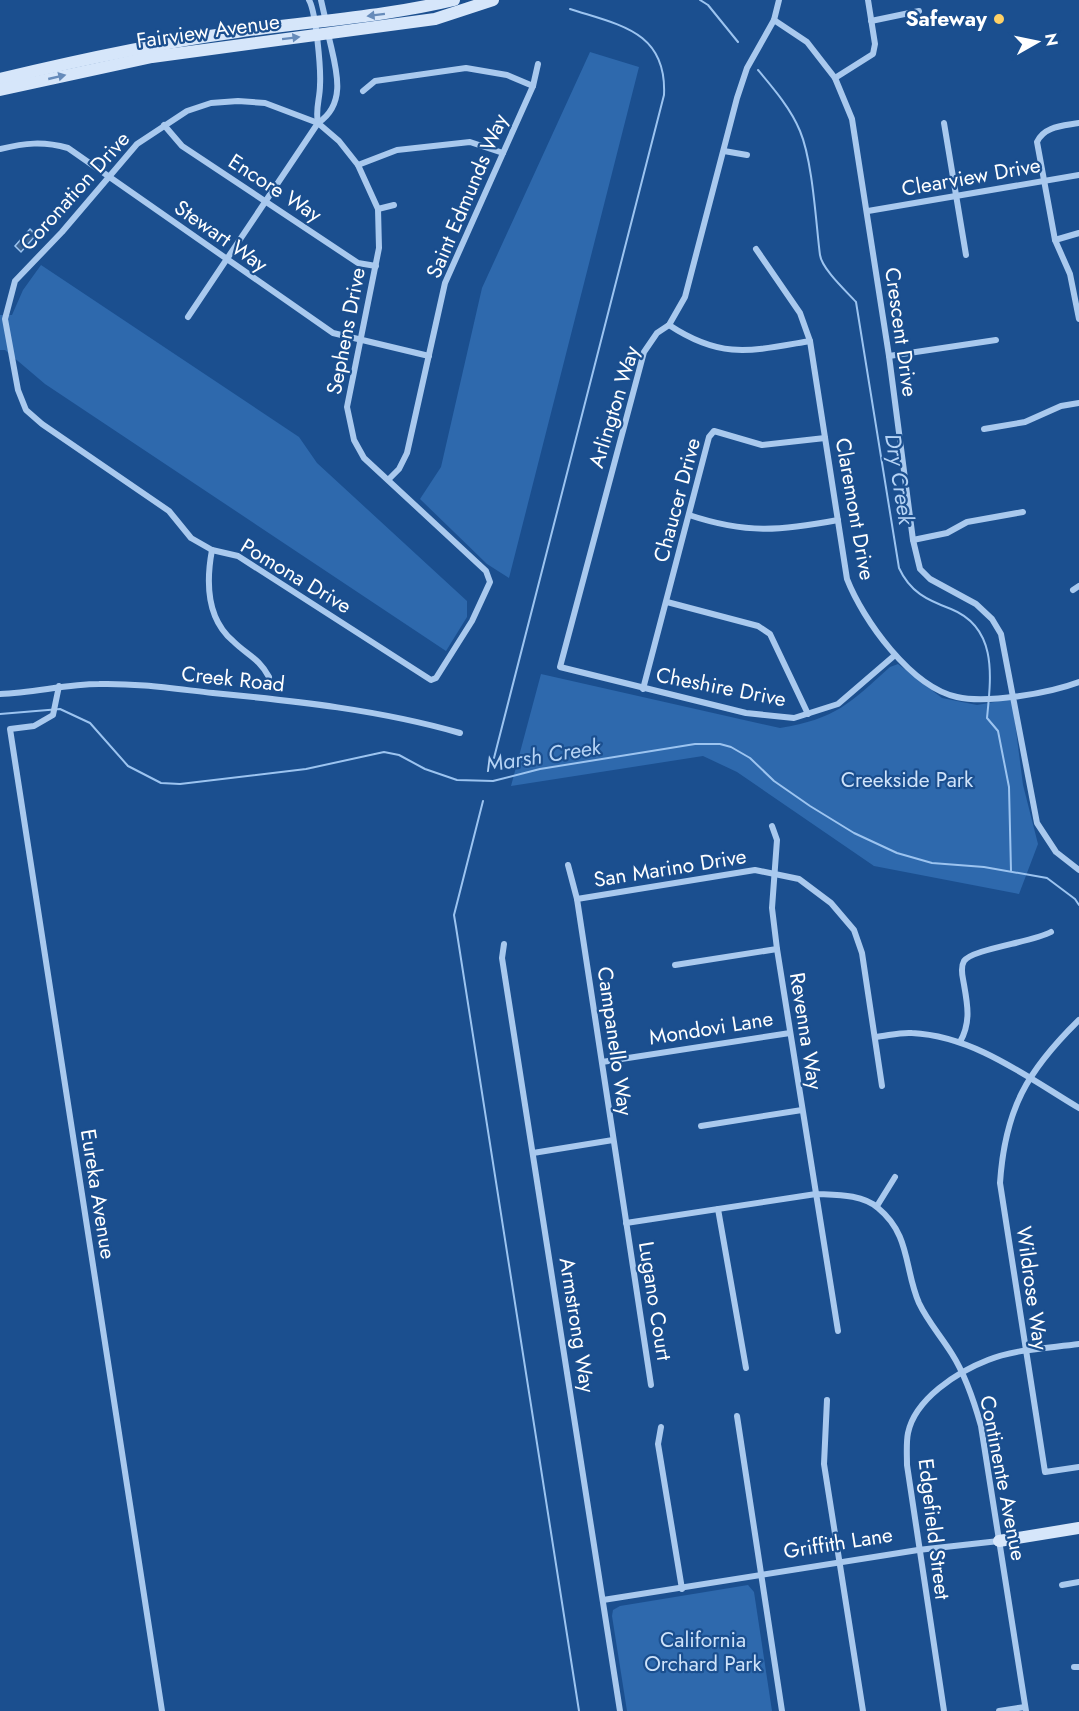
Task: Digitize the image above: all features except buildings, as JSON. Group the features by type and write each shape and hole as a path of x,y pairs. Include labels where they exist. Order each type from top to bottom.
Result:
{"street":[{"path":"188,316 318,123 332,111 338,83 321,28 309,0"},
{"path":"318,123 315,109 321,86 321,0"},
{"name":"Fairview Avenue","path":"0,90 152,57 321,28 454,0"},
{"name":"Fairview Avenue","path":"0,78 157,45 435,19 493,0"},
{"name":"Arlington Way","path":"560,667 644,352 657,333 669,325 685,297 747,68 774,20 780,0"},
{"path":"835,78 873,54 875,44 868,0"},
{"path":"871,21 919,11"},
{"name":"Crescent Drive","path":"774,20 807,42 835,78 852,119 868,211 913,540 920,569 930,579 976,604 992,618 1001,634 1006,650 1037,823 1056,852 1079,870"},
{"name":"Saint Edmunds Way","path":"389,480 399,469 407,453 445,283 533,86 538,64"},
{"path":"363,91 375,81 466,68 507,75 533,86"},
{"name":"Coronation Drive","path":"26,410 18,390 5,320 15,281 62,232 137,144 187,111 211,103 238,101 265,103 318,123"},
{"name":"Sephens Drive","path":"318,123 339,141 358,165 378,208 379,239 376,266 347,407 348,422 354,440 364,458 486,571 490,582"},
{"path":"944,123 966,255"},
{"path":"1079,123 1047,129 1037,142 1042,182 1055,240 1070,274 1079,315"},
{"name":"Encore Way","path":"164,125 182,146 264,202 358,263 376,266"},
{"name":"Stewart Way","path":"0,149 26,143 47,142 68,148 333,333 429,356"},
{"path":"358,165 397,150 470,142 503,153"},
{"path":"724,151 747,155"},
{"name":"Clearview Drive","path":"868,211 1079,175"},
{"path":"378,208 394,205"},
{"path":"1055,240 1079,233"},
{"name":"Claremont Drive","path":"756,249 800,313 810,341 847,579 854,596 895,655 917,675 955,697 979,700 1050,690 1079,681"},
{"path":"669,325 706,346 729,350 747,351 810,341"},
{"path":"889,356 996,340"},
{"path":"984,429 1025,422 1061,406 1079,403"},
{"name":"Pomona Drive","path":"26,410 42,424 169,510 191,538 212,550 238,556 431,681 436,678 472,621 490,582"},
{"name":"Chaucer Drive","path":"643,689 709,437 714,431 762,445 825,438"},
{"path":"913,540 947,533 967,522 1023,512"},
{"path":"689,515 720,525 754,530 791,529 838,520"},
{"path":"212,550 207,572 209,598 218,624 231,640 260,662 269,676"},
{"path":"667,602 758,626 770,634 808,714"},
{"name":"Cheshire Drive","path":"560,667 643,689 774,717 794,718 845,699 895,655"},
{"name":"Creek Road","path":"0,694 25,693 59,686 121,685 274,699 414,720 460,733"},
{"name":"Eureka Avenue","path":"59,686 53,715 34,726 10,729 162,1711"},
{"name":"Revenna Way","path":"772,826 777,840 772,908 777,949 838,1331"},
{"name":"Campanello Way","path":"568,865 577,899 626,1223"},
{"name":"San Marino Drive","path":"577,899 755,870 799,879 816,890 854,930 862,953 882,1086"},
{"path":"960,1042 968,1028 968,1008 962,972 964,961 974,953 1037,939 1051,932"},
{"name":"Armstrong Way","path":"504,944 502,958 620,1711"},
{"path":"675,965 777,949"},
{"name":"Wildrose Way","path":"1079,1020 1028,1078 1006,1136 1000,1184 1045,1472 1079,1467"},
{"name":"Mondovi Lane","path":"602,1062 790,1033"},
{"path":"875,1037 911,1033 960,1042 1079,1108"},
{"path":"701,1126 802,1110"},
{"path":"533,1153 613,1140"},
{"path":"876,1206 895,1177"},
{"name":"Continente Avenue","path":"626,1223 816,1194 848,1195 876,1206 896,1227 907,1254 918,1300 927,1320 963,1373 981,1426 1026,1709"},
{"path":"718,1209 746,1368"},
{"name":"Lugano Court","path":"626,1223 651,1385"},
{"name":"Edgefield Street","path":"944,1711 907,1465 908,1432 918,1409 939,1389 963,1373 989,1360 1079,1344"},
{"path":"827,1400 824,1464 863,1711"},
{"path":"737,1416 782,1711"},
{"path":"661,1428 658,1444 682,1589"},
{"name":"Griffith Lane","path":"603,1600 918,1550 1079,1528"},
{"path":"1062,1585 1079,1582"},
{"path":"999,1711 1026,1709"}],"green space":[{"path":"590,52 639,67 509,578 487,564 420,499 441,467 482,288"},
{"path":"41,265 299,437 317,463 467,601 467,617 446,651 45,384 5,350 0,350 0,315 12,315 23,290"},
{"name":"Creekside Park","path":"898,664 942,698 977,705 1012,699 1023,785 1038,844 1019,894 874,866 737,772 703,756 511,786 541,674 780,728 815,720 841,708 890,667"},
{"name":"California Orchard Park","path":"748,1585 754,1592 772,1711 627,1711 612,1616 613,1610 620,1606"}],"shaded area":[{"path":"30,229 36,235 21,252 15,246"}],"waterway":[{"name":"Dry Creek","path":"700,0 708,5 738,42"},
{"path":"494,758 664,95 663,74 657,57 648,44 622,26 570,9"},
{"name":"Dry Creek","path":"758,70 792,115 800,131 811,176 822,261 835,280 856,302 899,568 908,583 920,594 966,617 977,628 984,641 990,671 987,718 998,731 1009,787 1011,871"},
{"name":"Marsh Creek","path":"0,714 60,709 90,723 128,766 161,783 180,784 306,769 384,752 399,755 425,769 457,780 493,781 540,769 695,744 720,744 731,747 750,758 774,781 810,806 854,833 897,853 932,863 984,867 1047,878 1075,899 1079,905"},
{"path":"483,801 454,915 579,1711"}],"place":[{"name":"Safeway","path":"999,19"}]}
